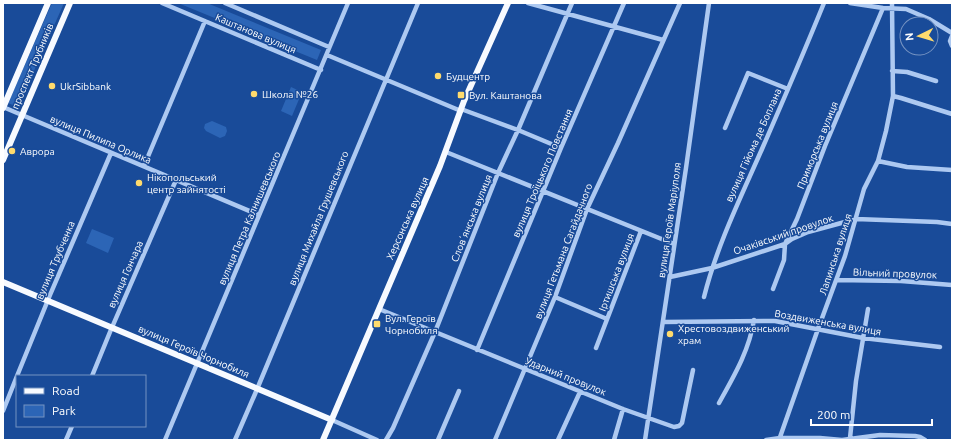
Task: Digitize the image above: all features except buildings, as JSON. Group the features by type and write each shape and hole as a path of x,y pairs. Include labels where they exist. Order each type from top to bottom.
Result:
{"main road":[{"name":"проспект Трубників","path":"3,107 48,3"},
{"name":"проспект Трубників","path":"3,160 70,3"},
{"name":"Херсонська вулиця","path":"323,440 446,152 461,110 508,3"},
{"name":"вулиця Героїв Чорнобиля","path":"3,282 332,420"}],"street":[{"name":"Каштанова вулиця","path":"162,3 321,70"},
{"name":"Каштанова вулиця","path":"225,3 330,47"},
{"name":"вулиця Петра Калнишевського","path":"165,440 348,3"},
{"name":"вулиця Михайла Грушевського","path":"235,440 418,3"},
{"path":"528,3 663,40"},
{"name":"Словʼянська вулиця","path":"386,440 393,428 435,332 498,173 572,3"},
{"name":"вулиця Троїцького Повстання","path":"478,350 561,148 624,3"},
{"name":"вулиця Гетьмана Сагайдачного","path":"495,440 555,297 587,209 680,3"},
{"name":"вулиця Героїв Маріуполя","path":"645,440 670,278 709,3"},
{"name":"вулиця Гійома де Боплана","path":"704,297 712,268 730,221 824,3"},
{"path":"850,3 891,9 906,9 915,12 952,34 950,41 952,46"},
{"name":"Лапинська вулиця","path":"780,439 818,328 837,280 864,189 878,161 893,96 892,3"},
{"name":"Приморська вулиця","path":"773,289 784,260 785,244 797,219 825,146 883,8"},
{"path":"144,166 205,21"},
{"path":"327,55 461,110 518,130 561,148"},
{"path":"892,71 907,72 936,81"},
{"path":"725,128 748,73 788,89"},
{"path":"893,96 952,114"},
{"name":"вулиця Пилипа Орлика","path":"3,107 259,215"},
{"path":"446,152 544,190 674,244"},
{"name":"вулиця Трубченка","path":"17,375 111,153"},
{"path":"878,161 907,167 952,170"},
{"name":"вулиця Гончара","path":"92,375 176,180"},
{"name":"Очаківський провулок","path":"670,278 712,268 785,244 808,232 856,219 937,222 952,224"},
{"name":"Іртишська вулиця","path":"596,348 642,231"},
{"name":"Вільний провулок","path":"837,280 901,281 952,285"},
{"name":"Іртишська вулиця","path":"555,297 607,319"},
{"name":"Ударний провулок","path":"379,309 580,392 648,418"},
{"path":"850,438 856,381 868,309"},
{"path":"719,403 743,357 752,334 754,320"},
{"name":"Воздвиженська вулиця","path":"663,322 775,320 864,338 940,347"},
{"path":"648,418 674,427 679,426 682,423 693,370"},
{"name":"вулиця Трубченка","path":"3,411 16,378"},
{"path":"438,440 460,391"},
{"path":"558,440 580,392"},
{"path":"614,440 623,409"},
{"name":"вулиця Героїв Чорнобиля","path":"332,420 377,440"},
{"path":"66,440 72,427"},
{"path":"766,440 820,438 842,440 869,435 915,436 925,440"}],"green space":[{"path":"52,3 64,3 18,107 8,103"},
{"path":"178,3 207,3 321,50 317,60"},
{"path":"291,87 302,92 292,116 281,111"},
{"path":"212,121 226,127 227,131 225,136 220,138 206,131 204,128 205,124"},
{"path":"92,229 114,238 108,253 86,243"}],"place":[{"name":"Будцентр","path":"438,76"},
{"name":"UkrSibbank","path":"52,86"},
{"name":"Школа №26","path":"254,94"},
{"name":"Вул. Каштанова","path":"461,95"},
{"name":"Аврора","path":"12,151"},
{"name":"Нікопольський центр зайнятості","path":"139,183"},
{"name":"Вул. Героїв Чорнобиля","path":"377,324"},
{"name":"Хрестовоздвиженський храм","path":"670,334"}]}
